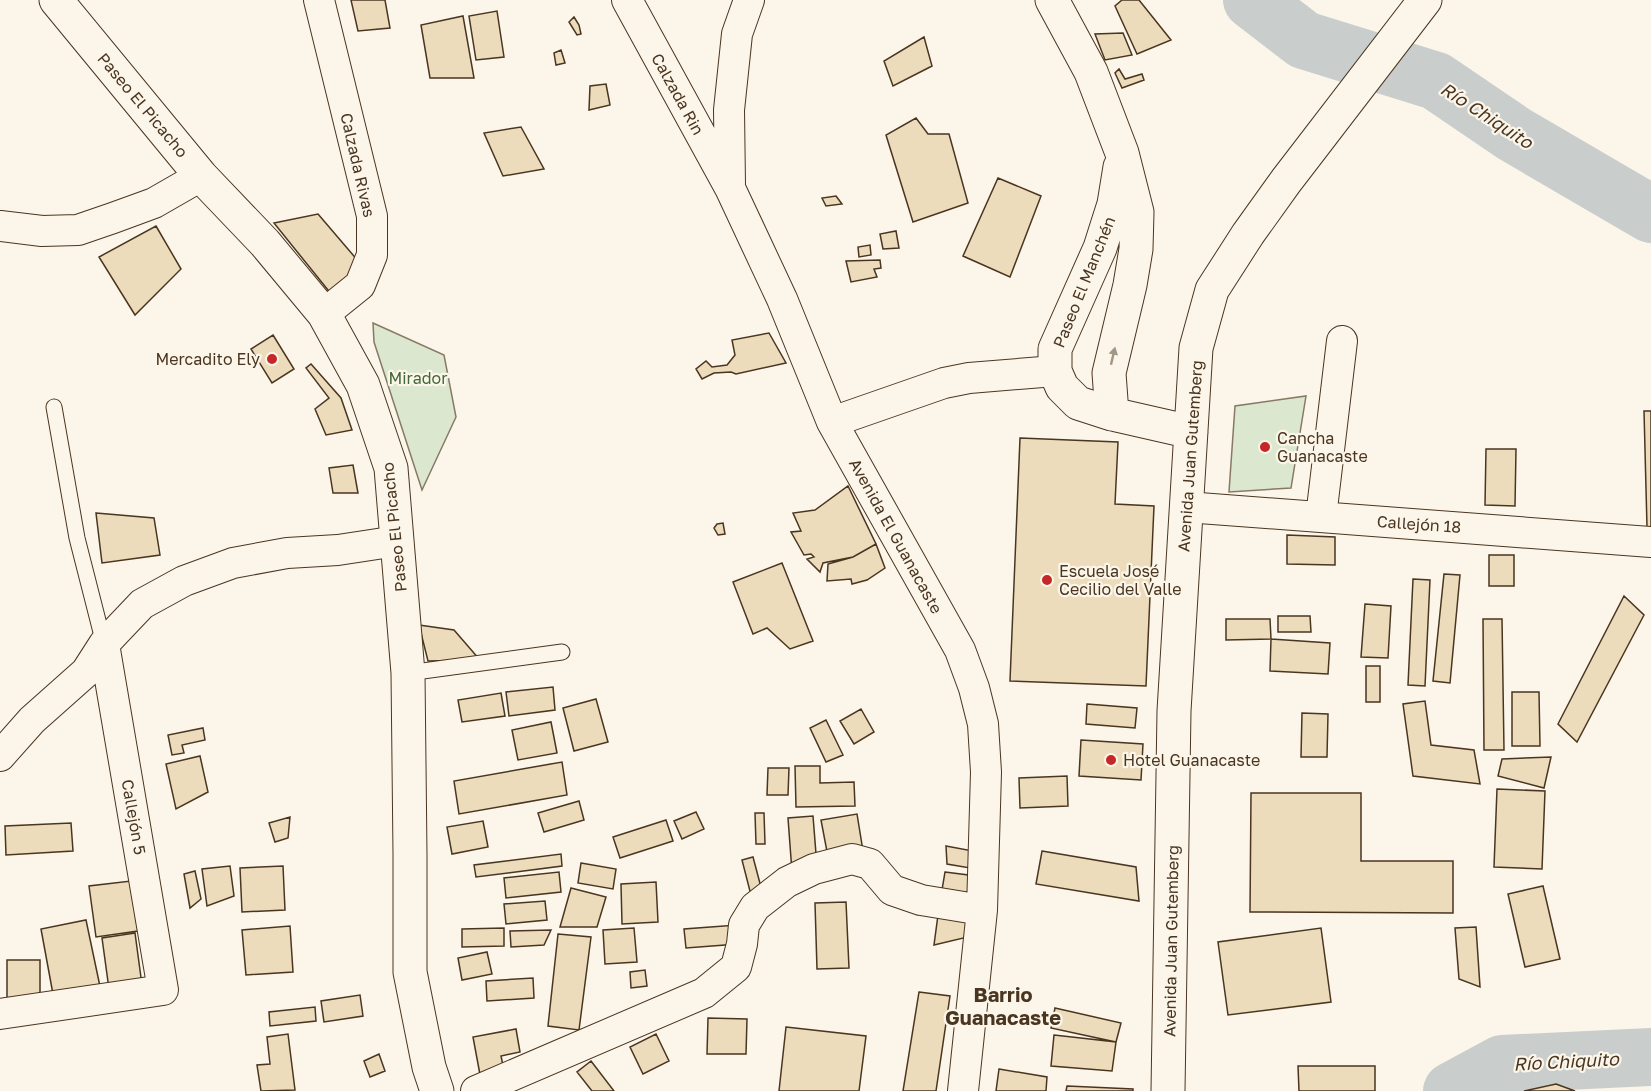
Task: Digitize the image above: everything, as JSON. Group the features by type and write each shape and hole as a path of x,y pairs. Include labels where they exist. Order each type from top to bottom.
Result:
{"street":[{"name":"Paseo El Picacho","path":"56,0 201,176 265,243 324,314 363,385 391,468 408,673 410,972 429,1067 437,1091"},
{"name":"Calzada Rivas","path":"319,0 372,216 372,255 360,285 324,314"},
{"name":"Calzada Rin","path":"627,0 730,188"},
{"name":"Avenida El Guanacaste","path":"749,0 737,34 729,110 730,188 782,299 832,422 960,650 974,688 983,724 986,772 982,910 963,1091"},
{"name":"Paseo El Manchén","path":"1052,0 1091,72 1122,153 1137,212 1136,249 1130,285 1109,373 1112,414"},
{"name":"Avenida Juan Gutemberg","path":"1168,1091 1174,711 1196,348 1212,290 1248,234 1425,0"},
{"name":"Paseo El Manchén","path":"1122,153 1114,204 1100,248 1055,349 1055,371 1062,387 1078,403 1112,414 1191,432"},
{"path":"0,226 42,231 78,230 153,203 201,176"},
{"path":"1321,517 1342,341"},
{"path":"832,422 944,383 969,378 1055,371"},
{"name":"Callejón 18","path":"1186,507 1651,542"},
{"path":"0,756 32,720 86,672 104,644 142,604 184,581 233,563 287,553 338,550 397,542"},
{"name":"Callejón 5","path":"0,1014 163,990 104,644"},
{"path":"476,1091 704,993 736,967 744,925 755,907 787,882 814,869 852,859 870,864 892,891 921,900 982,910"}],"lane":[{"path":"54,407 77,538 104,644"},
{"path":"408,673 562,652"}],"green space":[{"name":"Mirador","path":"373,323 444,355 456,417 422,490 374,342"},
{"name":"Cancha Guanacaste","path":"1306,396 1291,488 1229,492 1235,406"}],"building":[{"path":"351,0 385,0 390,28 358,31"},
{"path":"1122,0 1139,0 1171,40 1137,54 1115,6"},
{"path":"497,11 504,57 476,60 469,16"},
{"path":"463,16 474,78 430,78 421,25"},
{"path":"574,17 581,34 577,35 569,22"},
{"path":"1123,33 1132,55 1105,60 1095,34"},
{"path":"924,37 932,66 893,86 884,61"},
{"path":"561,50 565,63 556,65 554,53"},
{"path":"1119,69 1125,79 1142,74 1144,80 1122,88 1115,73"},
{"path":"606,84 610,105 589,110 590,86"},
{"path":"916,118 928,134 949,134 968,203 913,222 886,135"},
{"path":"521,127 544,169 503,176 484,133"},
{"path":"998,178 1041,196 1010,277 963,256"},
{"path":"836,196 842,204 826,206 822,198"},
{"path":"318,214 359,262 332,295 274,223"},
{"path":"156,226 181,269 135,315 99,257"},
{"path":"896,231 899,248 883,249 880,234"},
{"path":"870,245 871,255 859,257 858,247"},
{"path":"880,260 881,268 874,269 877,277 851,282 846,261"},
{"path":"769,333 786,363 736,374 714,373 702,379 696,369 706,361 712,367 727,365 735,355 732,340"},
{"name":"Mercadito Ely","path":"273,335 294,369 272,383 251,349"},
{"path":"311,364 341,398 352,430 326,435 315,409 329,398 306,368"},
{"path":"1644,411 1651,411 1651,527 1647,527"},
{"path":"1020,438 1118,442 1115,504 1154,506 1146,686 1010,681"},
{"path":"1486,449 1516,449 1515,506 1485,505"},
{"path":"353,465 358,493 333,493 329,468"},
{"path":"848,486 876,544 853,557 823,563 820,572 807,559 814,557 811,554 804,555 791,532 801,531 793,513 815,510"},
{"path":"96,513 154,518 160,555 102,563"},
{"path":"723,523 725,534 718,535 714,528 717,524"},
{"path":"1287,535 1335,537 1335,565 1287,564"},
{"path":"876,544 885,568 867,580 852,584 851,579 827,581 828,564 853,557"},
{"path":"1489,555 1514,555 1514,586 1489,586"},
{"path":"782,563 813,641 790,649 767,628 753,634 733,582"},
{"path":"1444,574 1460,575 1450,683 1433,681"},
{"path":"1413,579 1430,580 1425,686 1408,685"},
{"path":"1624,596 1644,615 1577,742 1558,724"},
{"path":"1365,604 1391,606 1388,658 1361,657"},
{"path":"1278,616 1310,616 1311,632 1278,632"},
{"path":"1226,619 1270,619 1271,639 1226,640"},
{"path":"1483,619 1502,619 1504,750 1484,750"},
{"path":"419,625 454,630 480,660 428,661"},
{"path":"1271,639 1330,643 1328,674 1270,671"},
{"path":"1366,666 1380,666 1380,702 1366,702"},
{"path":"553,687 555,710 509,716 506,692"},
{"path":"1512,692 1539,692 1540,746 1512,746"},
{"path":"501,693 505,716 462,722 458,700"},
{"path":"596,699 608,742 574,751 563,708"},
{"path":"1425,701 1431,745 1474,750 1480,784 1413,776 1403,704"},
{"path":"1087,704 1137,708 1135,728 1086,724"},
{"path":"861,709 874,732 854,744 840,721"},
{"path":"1302,713 1328,714 1327,757 1301,757"},
{"path":"826,720 843,755 826,762 810,728"},
{"path":"551,722 557,753 518,760 512,730"},
{"path":"203,728 205,740 182,745 184,753 172,755 168,735"},
{"name":"Hotel Guanacaste","path":"1081,740 1143,744 1141,780 1079,776"},
{"path":"200,756 208,792 176,809 166,764"},
{"path":"1551,757 1544,788 1498,776 1502,759"},
{"path":"562,762 567,795 459,814 454,781"},
{"path":"795,766 820,766 820,783 854,782 855,806 796,807"},
{"path":"768,768 789,768 788,795 767,795"},
{"path":"1067,776 1068,806 1020,808 1019,778"},
{"path":"1497,789 1545,791 1542,869 1494,867"},
{"path":"1251,793 1361,793 1361,861 1453,861 1453,913 1250,912"},
{"path":"579,801 584,820 544,832 538,813"},
{"path":"696,812 704,829 682,839 674,821"},
{"path":"755,813 764,813 765,844 756,844"},
{"path":"857,814 863,851 828,857 821,820"},
{"path":"813,816 816,854 792,872 788,818"},
{"path":"290,817 288,838 275,842 269,823"},
{"path":"666,820 673,841 620,858 613,837"},
{"path":"483,821 488,847 452,854 447,827"},
{"path":"71,823 73,851 6,855 5,826"},
{"path":"946,846 973,851 970,868 947,864"},
{"path":"1042,851 1136,867 1139,901 1036,884"},
{"path":"561,854 562,866 476,877 474,865"},
{"path":"753,857 762,891 752,899 742,860"},
{"path":"581,863 616,869 613,889 578,883"},
{"path":"230,866 234,896 207,906 202,869"},
{"path":"283,866 285,910 242,912 240,868"},
{"path":"195,871 201,899 190,908 184,874"},
{"path":"559,872 561,892 506,898 504,878"},
{"path":"945,872 976,876 973,895 942,890"},
{"path":"131,881 138,931 96,937 89,886"},
{"path":"656,882 658,922 622,924 621,884"},
{"path":"1543,886 1560,959 1525,967 1508,894"},
{"path":"571,888 606,897 597,927 560,927"},
{"path":"545,901 547,920 506,924 504,904"},
{"path":"846,902 849,968 817,969 815,903"},
{"path":"938,915 974,919 972,936 934,945"},
{"path":"86,920 102,996 55,1005 41,929"},
{"path":"737,925 738,944 686,948 684,929"},
{"path":"290,926 293,972 246,975 242,930"},
{"path":"1476,927 1480,987 1459,979 1455,928"},
{"path":"504,928 504,946 462,947 462,929"},
{"path":"634,928 637,962 605,964 603,930"},
{"path":"1321,928 1331,1002 1228,1015 1218,942"},
{"path":"551,930 544,945 511,947 510,931"},
{"path":"135,933 142,985 109,989 102,938"},
{"path":"558,934 591,937 579,1030 548,1026"},
{"path":"487,952 492,974 462,980 458,958"},
{"path":"7,960 40,960 40,1006 7,1006"},
{"path":"645,970 647,986 631,988 630,972"},
{"path":"533,978 534,998 487,1001 486,981"},
{"path":"919,992 950,996 936,1091 903,1091"},
{"path":"360,995 363,1016 324,1022 321,1001"},
{"path":"315,1007 316,1021 270,1026 269,1012"},
{"path":"1055,1008 1121,1023 1116,1042 1051,1028"},
{"path":"708,1018 747,1019 746,1054 707,1054"},
{"path":"786,1027 866,1036 859,1091 779,1091"},
{"path":"516,1029 520,1052 501,1056 505,1075 481,1080 473,1037"},
{"path":"288,1034 295,1090 261,1091 257,1065 270,1064 267,1037"},
{"path":"656,1034 669,1061 643,1074 630,1047"},
{"path":"1054,1035 1116,1042 1112,1071 1051,1066"},
{"path":"379,1054 385,1071 370,1077 364,1061"},
{"path":"591,1061 614,1091 592,1091 577,1072"},
{"path":"1298,1066 1375,1066 1375,1091 1299,1091"},
{"path":"999,1069 1047,1077 1046,1091 996,1091"},
{"path":"1556,1084 1575,1091 1524,1091"},
{"path":"1067,1086 1133,1089 1133,1091 1066,1091"}],"waterway":[{"name":"Río Chiquito","path":"1252,0 1304,40 1436,81 1514,134 1651,214"},
{"name":"Río Chiquito","path":"1452,1091 1502,1064 1651,1057"}],"place":[{"name":"Mercadito Ely","path":"272,359"},
{"name":"Cancha Guanacaste","path":"1265,447"},
{"name":"Escuela José Cecilio del Valle","path":"1047,580"},
{"name":"Hotel Guanacaste","path":"1111,760"}],"district":[{"name":"Barrio Guanacaste","path":"1003,1006"}]}
